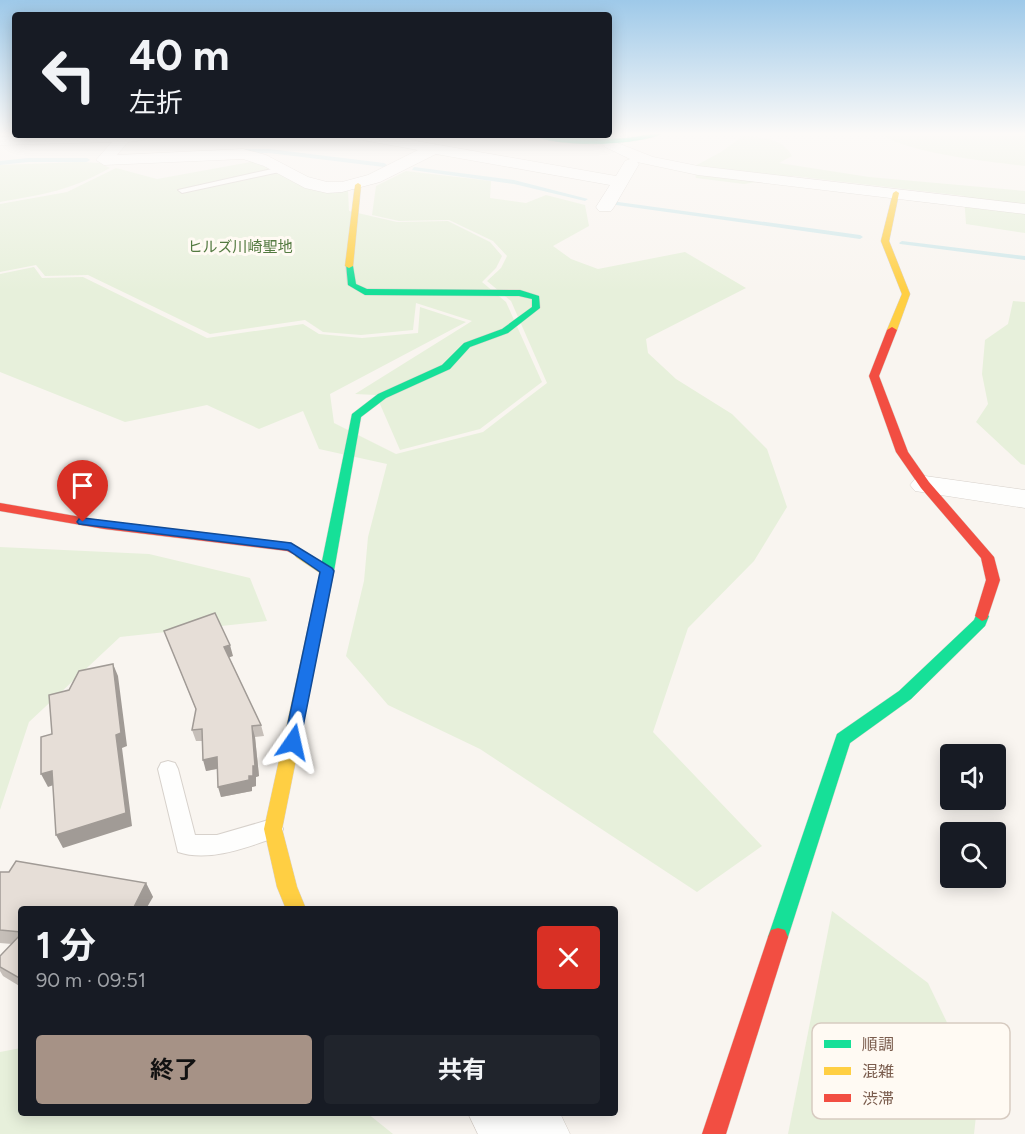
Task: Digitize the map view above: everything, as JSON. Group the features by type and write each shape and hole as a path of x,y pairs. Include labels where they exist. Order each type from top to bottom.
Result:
{"street":[{"path":"295,906 287,887 273,829 284,785 357,416 382,396 446,367 467,345 505,331 537,308 536,298 520,293 365,292 356,290 350,284 348,272 358,186"},
{"path":"606,207 619,186"},
{"path":"834,186 1025,209"},
{"path":"714,1134 843,739 905,695 980,622 993,580 987,557 926,485 902,452 874,376 906,294 885,241 896,193"},
{"path":"926,485 1025,499"},
{"path":"0,507 104,525 291,547 327,571"},
{"path":"502,1116 541,1134"}],"lane":[{"path":"182,190 201,186"},
{"path":"168,769 186,844 217,845 273,829"}],"green space":[{"path":"0,186 72,186 44,194 0,202"},
{"name":"ヒルズ川崎聖地","path":"79,186 305,186 348,190 349,211 397,222 448,221 490,242 502,256 496,268 482,282 506,302 542,382 480,429 400,450 376,395 355,394 472,321 416,303 413,330 361,335 323,332 305,320 210,334 88,275 45,276 36,265 0,272 0,204 67,192"},
{"path":"376,186 491,186 490,198 526,203 546,195 585,205 589,226 553,246 571,259 598,269 685,252 746,288 646,339 648,353 676,379 732,414 767,449 787,507 754,561 688,628 653,732 762,846 697,892 480,749 388,705 346,656 364,581 368,537 387,464 319,449 303,411 259,429 207,405 125,422 0,372 0,274 34,267 42,278 83,277 207,338 303,324 319,334 362,338 418,333 420,307 466,322 330,394 334,423 396,454 483,432 547,383 511,301 487,281 501,268 507,256 493,241 449,220 399,221 372,215"},
{"path":"878,186 968,186 1025,191 1025,233 966,224 964,196"},
{"path":"1013,301 1025,302 1025,465 1021,464 976,422 988,404 982,374 985,340 1008,324"},
{"path":"0,547 149,554 250,578 267,621 120,637 29,722 0,810"},
{"path":"832,911 928,983 947,1023 812,1023 812,1119 976,1119 974,1134 788,1134"},
{"path":"18,1049 18,1116 371,1116 393,1134 0,1134 0,1052"}],"building":[{"path":"215,613 230,645 224,647 261,725 252,726 255,766 253,766 253,776 249,776 249,780 218,787 217,757 203,760 202,729 192,730 196,709 164,631"},
{"path":"113,664 121,733 116,735 126,813 56,835 52,771 41,774 41,737 52,734 49,695 69,690 79,671"},
{"path":"16,861 146,883 134,906 18,906 18,932 0,930 0,872 9,872"},
{"path":"18,937 18,977 0,967 0,956"}],"waterway":[{"path":"530,186 585,199"},
{"path":"611,203 860,237"},
{"path":"902,243 1025,258"}],"traffic: fast":[{"path":"327,571 356,416 382,396 446,367 467,345 505,331 536,308 536,298 520,293 365,292 352,285 349,266"},
{"path":"778,937 843,739 905,695 980,622 982,616"}],"traffic: slow":[{"path":"349,266 358,186"},
{"path":"892,330 906,294 885,241 896,193"},
{"path":"295,906 287,887 273,829 327,571 301,554"}],"traffic: jam":[{"path":"892,330 874,376 902,452 925,485 987,557 993,580 982,616"},
{"path":"0,507 104,525 291,547 301,554"},
{"path":"714,1134 778,937"}],"route":[{"path":"83,522 291,547 327,571 293,742"}]}
